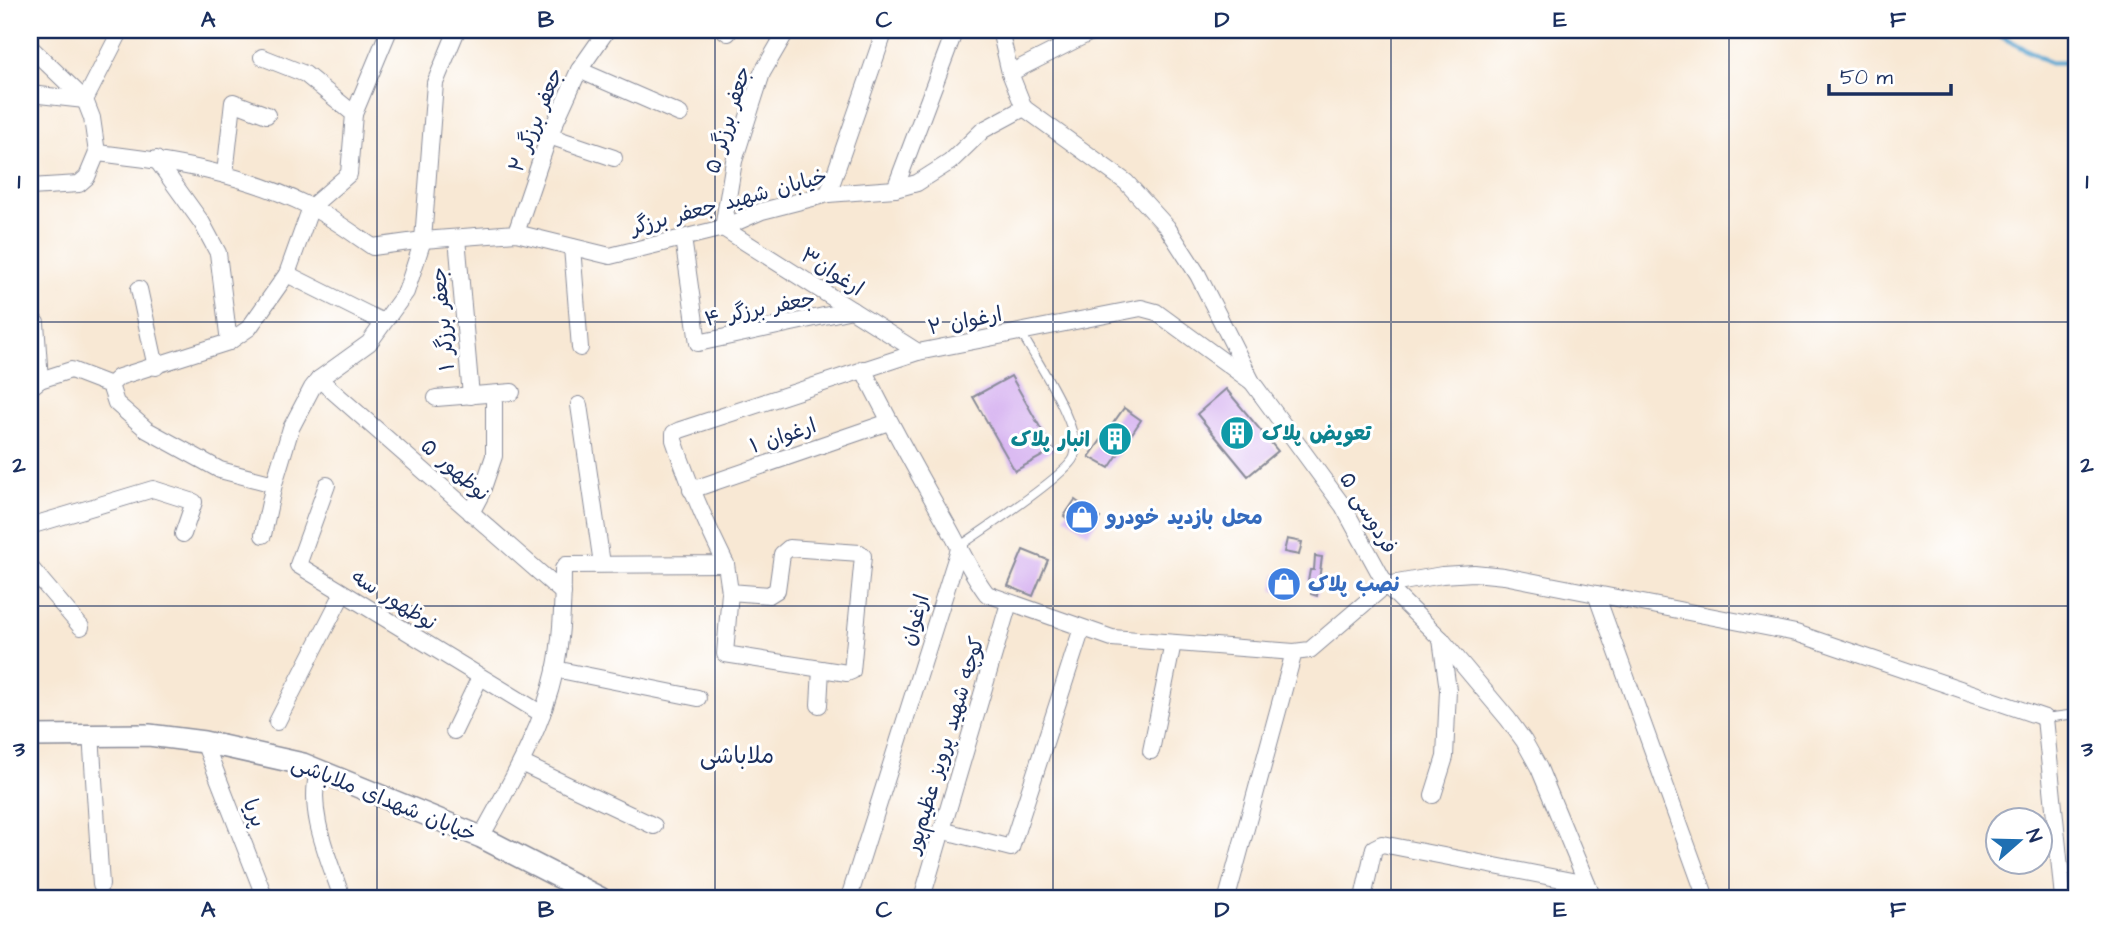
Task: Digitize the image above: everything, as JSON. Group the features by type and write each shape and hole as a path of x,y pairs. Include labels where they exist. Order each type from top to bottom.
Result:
{"street":[{"path":"85,100 121,30"},
{"path":"110,385 119,377 229,342 249,328 287,274 311,206 349,174 354,114 389,30"},
{"path":"263,536 274,484 291,428 312,388 319,379 369,343 406,292 423,240 435,83 457,30"},
{"name":"جعفر برزگر ۲","path":"516,233 549,136 579,70 607,30"},
{"name":"جعفر برزگر ۵","path":"723,228 734,161 762,73 787,30"},
{"path":"828,194 885,30"},
{"path":"895,189 954,30"},
{"path":"1000,30 1010,73 1024,108"},
{"path":"1010,73 1095,30"},
{"path":"30,47 85,100 92,118 97,153 88,177 79,184 30,187"},
{"path":"262,57 305,74 354,114"},
{"path":"579,70 680,114"},
{"path":"30,94 85,100"},
{"path":"225,174 233,102 267,116"},
{"name":"خیابان شهید جعفر برزگر","path":"97,153 156,159 239,177 311,206 373,247 516,233 610,256 723,228 762,211 828,194 895,189 917,183 950,162 983,130 1024,108"},
{"name":"فردوسی ۵","path":"1024,108 1126,182 1167,227 1198,275 1252,382 1343,506 1386,585 1441,639 1508,719 1529,750 1590,891"},
{"path":"549,136 614,158"},
{"path":"156,159 202,223 218,253 229,342"},
{"name":"ارغوان۳","path":"723,228 918,352"},
{"name":"جعفر برزگر ۱","path":"457,237 471,396"},
{"name":"جعفر برزگر ۴","path":"683,238 698,343 852,310"},
{"path":"572,247 580,348"},
{"path":"287,274 383,322"},
{"path":"139,289 156,367"},
{"name":"ارغوان ۲","path":"691,489 674,433 918,352 1020,331 1141,308 1156,312 1252,382"},
{"path":"30,320 36,323 35,384 71,370 110,385"},
{"path":"863,369 889,422 960,546 975,578 987,594 1112,638 1294,652 1310,650 1386,585 1442,575 1474,573 1503,576 1796,633 2045,718 2063,898"},
{"name":"نوظهور ۵","path":"319,379 563,593"},
{"path":"110,385 116,403 147,430 220,470 274,484"},
{"path":"436,398 512,393"},
{"path":"471,513 481,494 494,456 494,395"},
{"path":"579,405 602,564"},
{"name":"ارغوان ۱","path":"691,489 889,422"},
{"name":"نوظهور سه","path":"327,485 298,565 542,713"},
{"path":"30,526 153,489 194,502 183,534"},
{"path":"691,489 702,518 726,564 730,592 723,650 725,654 847,673 852,671 863,556 860,553 789,548 782,554 777,590 774,593 769,595 730,592"},
{"name":"ارغوان","path":"849,898 960,546"},
{"path":"481,837 521,763 542,713 555,669 563,569 566,565 726,564"},
{"path":"30,567 81,627"},
{"path":"277,722 343,593"},
{"path":"1596,594 1706,898"},
{"name":"کوچه شهید پرویز عظیم‌پور","path":"922,898 1009,603"},
{"path":"941,830 1011,848 1082,628"},
{"path":"1433,794 1445,757 1448,690 1441,639"},
{"path":"1151,751 1173,642"},
{"path":"1227,898 1294,652"},
{"path":"555,669 698,698"},
{"path":"819,705 821,669"},
{"path":"454,731 480,677"},
{"path":"91,734 101,885"},
{"name":"خیابان شهدای ملاباشی","path":"30,736 149,735 204,742 280,758 481,837 600,898"},
{"name":"پریا","path":"204,742 265,898"},
{"path":"521,763 654,826"},
{"path":"318,771 315,807 342,898"},
{"path":"1363,898 1374,848 1382,844 1590,891"}],"lane":[{"path":"960,546 1060,475 1074,458 1076,438 1066,414 1020,331"},
{"path":"2045,718 2076,714"}],"building":[{"path":"1011,376 1053,450 1015,471 973,397"},
{"name":"تعویض پلاک","path":"1226,389 1278,451 1248,476 1197,414"},
{"name":"انبار پلاک","path":"1124,408 1141,420 1109,468 1089,457"},
{"name":"محل بازدید خودرو","path":"1075,500 1100,518 1088,534 1064,516"},
{"path":"1287,539 1302,542 1299,555 1284,552"},
{"path":"1023,550 1048,560 1033,596 1008,586"},
{"path":"1315,556 1322,557 1317,596 1311,594 1312,582 1308,581 1310,570 1314,570"},
{"name":"نصب پلاک","path":"1276,574 1294,577 1292,591 1273,591"}],"waterway":[{"path":"1990,30 2050,63 2076,63"}],"place":[{"name":"تعویض پلاک","path":"1237,433"},
{"name":"انبار پلاک","path":"1115,439"},
{"name":"محل بازدید خودرو","path":"1082,517"},
{"name":"نصب پلاک","path":"1284,584"}],"district":[{"name":"ملاباشی","path":"737,756"}]}
